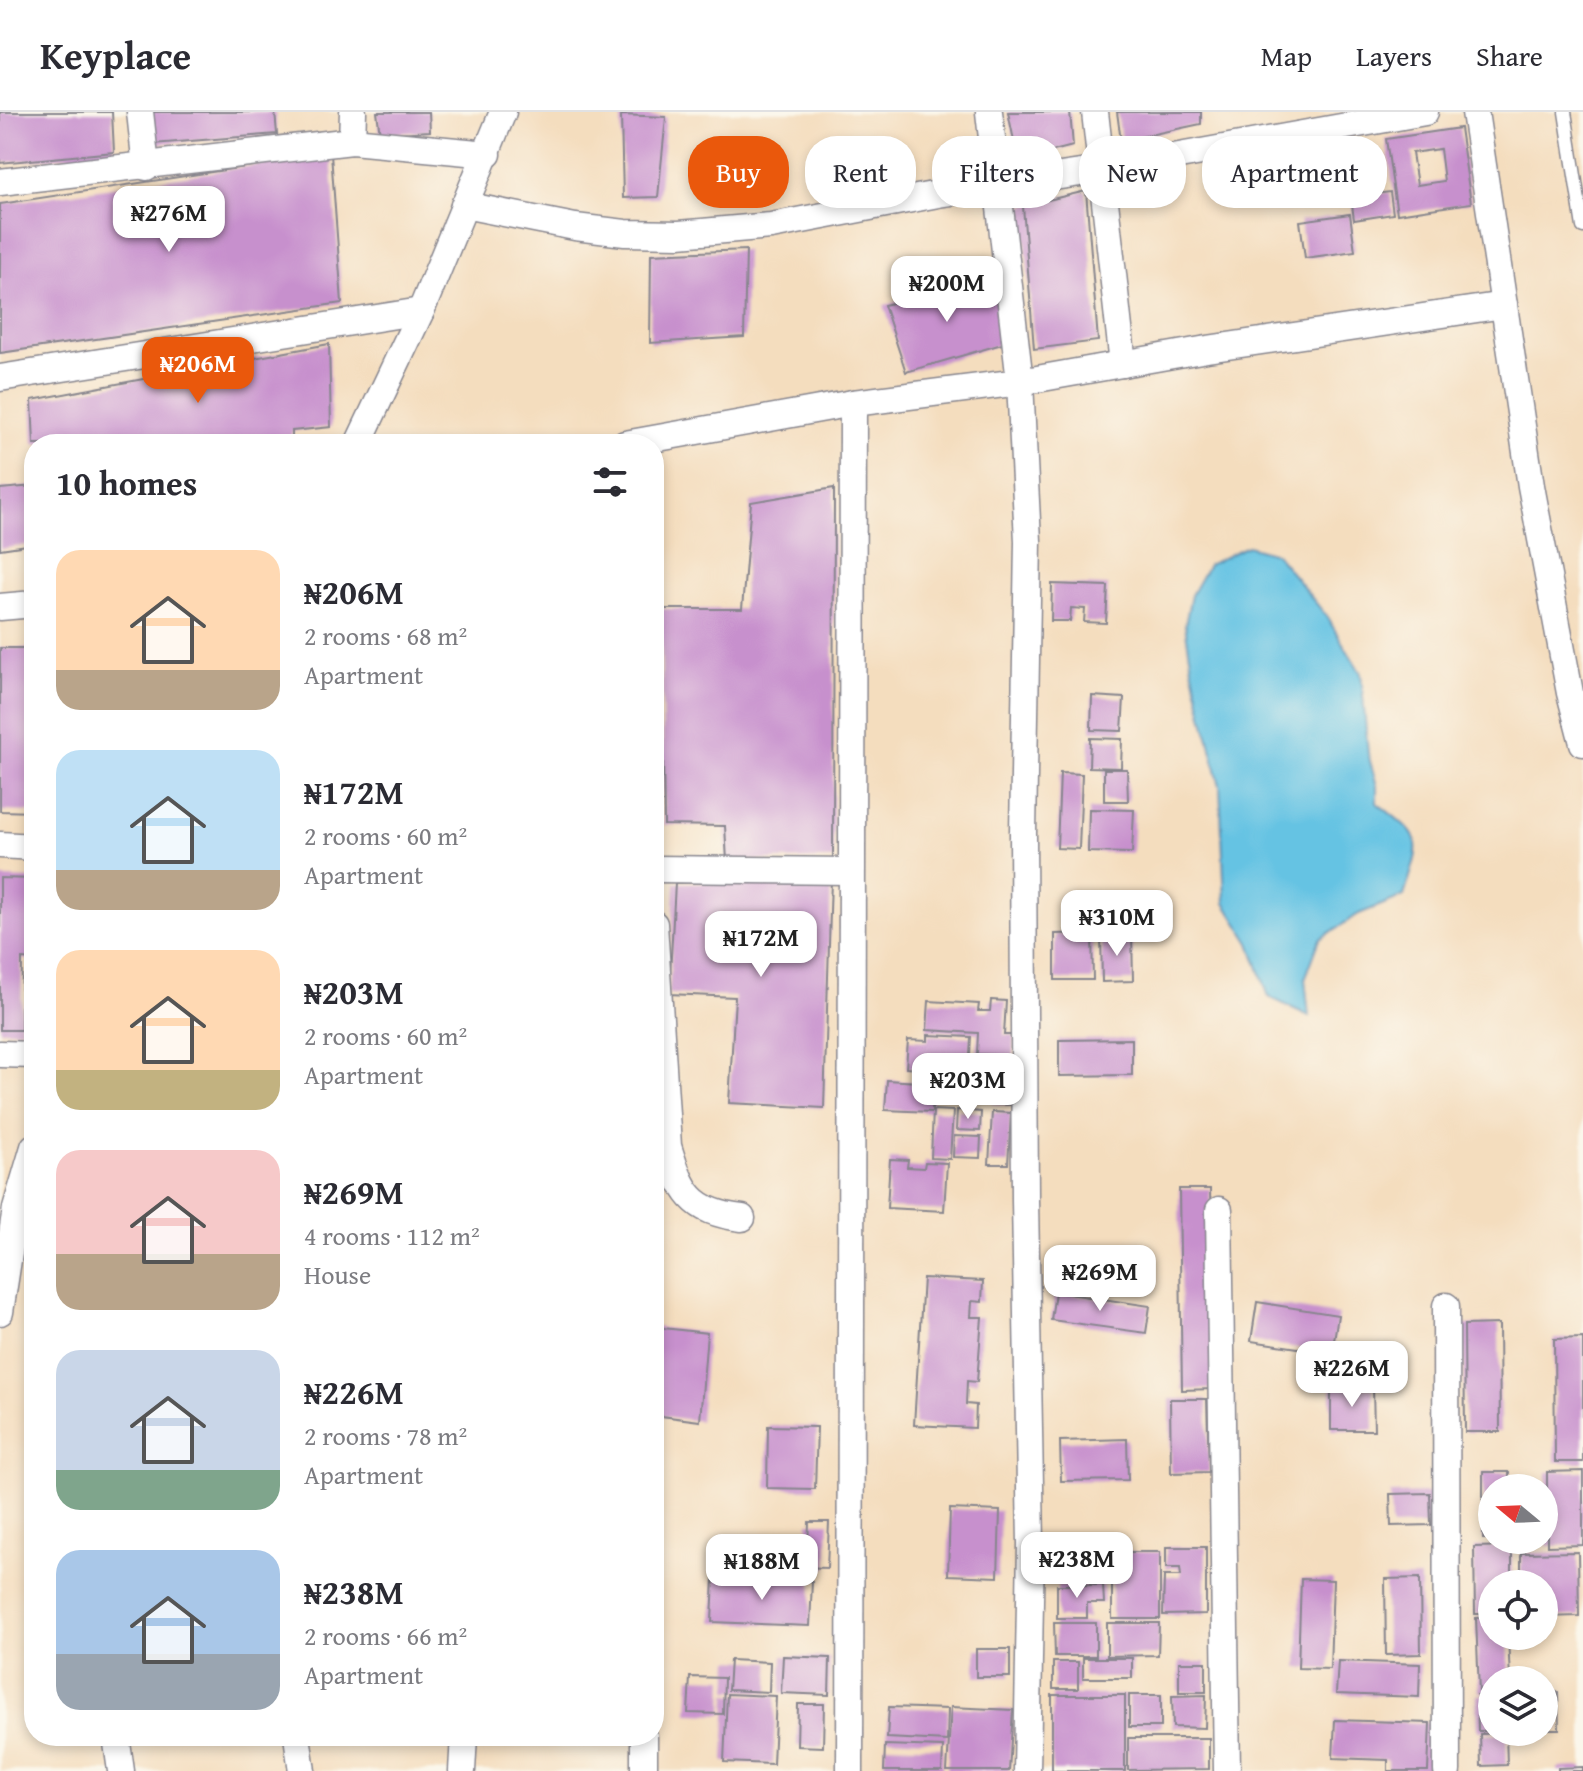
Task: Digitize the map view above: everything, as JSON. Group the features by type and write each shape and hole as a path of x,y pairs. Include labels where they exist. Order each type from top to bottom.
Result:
{"street":[{"path":"140,112 146,167"},
{"path":"352,141 353,112"},
{"path":"363,434 421,311 503,112"},
{"path":"989,112 992,136"},
{"path":"1095,112 1097,136"},
{"path":"1186,155 1425,112"},
{"path":"1475,112 1531,486 1570,693 1583,743"},
{"path":"0,182 352,141 488,154"},
{"path":"464,205 575,227 625,233 679,234 771,226 932,198"},
{"path":"1000,208 1020,382 1028,541 1023,833 1031,1544 1027,1771"},
{"path":"1105,208 1123,364"},
{"path":"664,437 853,403 1020,382 1504,305"},
{"path":"0,378 421,311"},
{"path":"850,1771 853,403"},
{"path":"0,607 24,605"},
{"path":"0,845 24,846"},
{"path":"664,869 851,871"},
{"path":"0,1054 24,1055"},
{"path":"664,1083 668,1146 678,1178 698,1206 722,1216 742,1218"},
{"path":"0,1312 8,1209 24,1171"},
{"path":"1219,1210 1227,1771"},
{"path":"1446,1306 1447,1771"},
{"path":"117,1746 121,1771"},
{"path":"298,1746 302,1771"},
{"path":"462,1771 463,1746"},
{"path":"644,1746 644,1771"}],"lane":[{"path":"1565,112 1583,227"}],"water":[{"path":"1247,546 1276,554 1325,614 1361,673 1368,754 1377,786 1377,803 1404,825 1416,842 1404,896 1359,914 1320,939 1305,979 1309,1016 1269,997 1250,943 1225,903 1220,786 1185,625 1191,595 1208,565"}],"building":[{"path":"0,112 112,112 114,152 0,163"},
{"path":"151,112 275,112 277,134 153,144"},
{"path":"377,112 429,112 430,131 380,134"},
{"path":"1008,112 1070,112 1073,146 1063,149 1063,136 1013,136"},
{"path":"1117,112 1201,112 1201,124 1145,136 1120,136"},
{"path":"621,115 666,117 658,197 623,198"},
{"path":"1460,128 1471,203 1397,214 1387,139","holes":["1440,149 1444,181 1417,185 1412,153"]},
{"path":"331,154 342,303 0,353 0,204"},
{"path":"1387,192 1390,192 1393,214 1354,220 1352,208 1387,208"},
{"path":"1079,193 1079,208 1087,208 1098,341 1034,349 1023,208 1063,208 1063,196"},
{"path":"1350,214 1355,251 1305,258 1300,221"},
{"path":"746,250 744,337 650,343 651,254"},
{"path":"999,278 1002,344 906,372 884,305"},
{"path":"329,344 331,427 292,431 292,434 34,434 32,400"},
{"path":"24,487 24,545 0,549 0,489"},
{"path":"834,488 833,859 727,861 725,826 664,825 664,609 742,609 751,502"},
{"path":"1052,584 1108,586 1106,623 1084,622 1085,609 1071,608 1070,621 1051,621"},
{"path":"0,648 24,648 24,812 0,811"},
{"path":"1092,696 1124,698 1122,731 1091,730"},
{"path":"1090,738 1122,739 1121,768 1089,767"},
{"path":"1104,769 1127,769 1128,801 1104,801"},
{"path":"1060,773 1082,774 1079,849 1057,848"},
{"path":"1089,809 1134,810 1132,853 1088,852"},
{"path":"0,878 24,879 21,1030 0,1030"},
{"path":"831,879 824,1108 729,1103 735,997 669,994 675,883"},
{"path":"1092,933 1093,980 1055,980 1055,934"},
{"path":"1132,933 1133,981 1102,982 1101,934"},
{"path":"991,1000 1006,1001 1004,1035 1014,1035 1010,1105 993,1104 996,1055 977,1054 978,1033 927,1030 929,1001 979,1004 978,1011 990,1011"},
{"path":"928,1035 971,1037 969,1072 906,1068 908,1040 928,1041"},
{"path":"1132,1039 1132,1075 1059,1076 1059,1040"},
{"path":"887,1080 933,1083 932,1112 885,1110"},
{"path":"933,1110 953,1111 950,1159 931,1158"},
{"path":"957,1110 981,1112 980,1131 956,1130"},
{"path":"992,1112 1011,1113 1008,1164 989,1164"},
{"path":"954,1136 981,1137 980,1158 953,1157"},
{"path":"890,1159 908,1160 907,1167 924,1168 925,1162 947,1163 944,1211 887,1208"},
{"path":"1179,1189 1210,1189 1213,1389 1182,1390"},
{"path":"923,1278 983,1281 982,1302 972,1301 971,1317 982,1317 977,1382 967,1381 966,1404 976,1405 975,1428 914,1425"},
{"path":"1055,1292 1150,1306 1146,1333 1051,1320"},
{"path":"1257,1302 1338,1315 1332,1353 1251,1341"},
{"path":"1499,1324 1500,1432 1465,1432 1464,1325"},
{"path":"664,1328 707,1333 700,1421 664,1416"},
{"path":"1583,1338 1583,1462 1555,1462 1554,1339"},
{"path":"1373,1387 1374,1430 1331,1430 1331,1388"},
{"path":"1170,1399 1207,1399 1209,1472 1171,1473"},
{"path":"768,1426 817,1427 815,1489 767,1488"},
{"path":"1127,1439 1128,1480 1061,1481 1060,1441"},
{"path":"1583,1471 1583,1545 1558,1546 1558,1474 1547,1472"},
{"path":"1483,1472 1509,1472 1509,1474"},
{"path":"1430,1493 1431,1525 1391,1526 1390,1494"},
{"path":"950,1509 1000,1511 998,1577 948,1575"},
{"path":"809,1522 829,1522 827,1568 800,1567 800,1550 808,1550"},
{"path":"1166,1547 1206,1547 1206,1614 1163,1615 1164,1576 1181,1576 1180,1568 1166,1568"},
{"path":"1474,1547 1478,1547 1478,1554 1512,1554 1512,1570 1478,1570 1478,1614 1475,1614"},
{"path":"1112,1552 1160,1552 1160,1619 1112,1619"},
{"path":"1578,1552 1579,1616 1558,1617 1558,1570 1521,1570 1521,1554"},
{"path":"714,1577 812,1581 810,1626 712,1622"},
{"path":"1420,1578 1421,1654 1386,1655 1385,1579"},
{"path":"1301,1579 1333,1580 1330,1669 1298,1668"},
{"path":"1057,1585 1103,1585 1104,1603 1087,1603 1087,1618 1057,1618"},
{"path":"1476,1618 1478,1650 1509,1650 1509,1666 1478,1667"},
{"path":"1054,1623 1096,1623 1096,1656 1055,1656"},
{"path":"1107,1623 1159,1623 1158,1655 1107,1656"},
{"path":"976,1649 1010,1649 1010,1677 976,1677"},
{"path":"783,1656 830,1658 829,1695 781,1693"},
{"path":"1083,1658 1132,1658 1132,1678 1083,1678"},
{"path":"730,1660 770,1662 769,1692 728,1690"},
{"path":"1338,1661 1420,1664 1419,1697 1336,1694"},
{"path":"1053,1662 1078,1662 1078,1689 1053,1689"},
{"path":"1179,1662 1206,1662 1206,1692 1179,1692"},
{"path":"690,1677 724,1678 723,1714 688,1713"},
{"path":"727,1694 776,1696 773,1764 724,1762"},
{"path":"1052,1695 1125,1695 1125,1771 1052,1771"},
{"path":"1129,1695 1161,1695 1161,1727 1129,1727"},
{"path":"1206,1695 1205,1728 1173,1727 1172,1696"},
{"path":"798,1704 824,1704 823,1747 797,1746"},
{"path":"889,1707 948,1709 947,1741 887,1738"},
{"path":"951,1707 1013,1710 1009,1771 947,1771"},
{"path":"1335,1720 1430,1723 1428,1771 1388,1771 1388,1760 1333,1758"},
{"path":"1128,1738 1209,1738 1209,1769 1128,1770"},
{"path":"885,1745 943,1747 942,1771 884,1771"},
{"path":"1480,1746 1506,1746 1507,1765 1481,1766"},
{"path":"1583,1767 1583,1771 1558,1771 1558,1768"}]}
